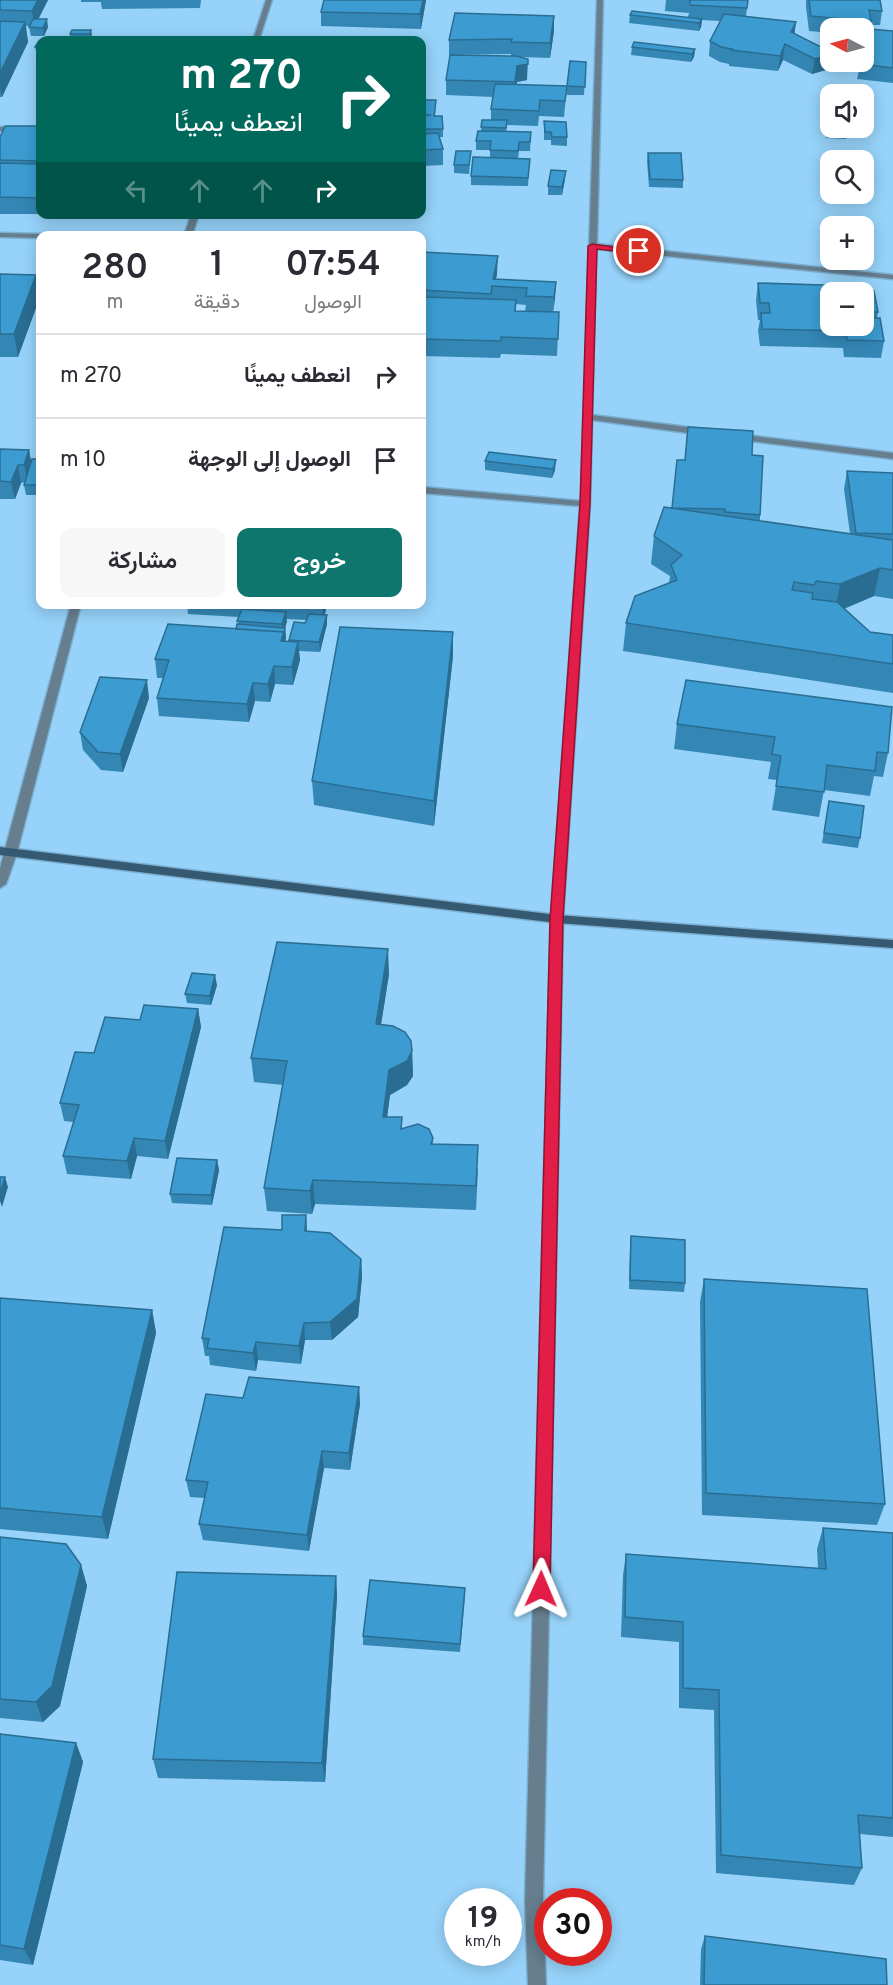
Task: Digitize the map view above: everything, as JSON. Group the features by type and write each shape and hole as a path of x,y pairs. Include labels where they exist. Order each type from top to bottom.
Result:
{"street":[{"path":"257,36 269,0"},
{"path":"537,1985 534,1901 557,919 585,504 600,0"},
{"path":"0,129 36,129"},
{"path":"0,235 36,236"},
{"path":"592,246 893,277"},
{"path":"588,417 717,434"},
{"path":"729,435 893,456"},
{"path":"426,490 585,504"},
{"path":"0,884 5,852 75,609"},
{"path":"5,852 557,919 893,944"}],"building":[{"path":"0,0 38,0 32,11 0,10"},
{"path":"324,0 423,0 420,14 321,12"},
{"path":"690,0 748,0 747,8 690,5"},
{"path":"809,0 880,0 882,11 869,10 870,18 811,16"},
{"path":"632,11 702,19 699,23 630,15"},
{"path":"455,13 554,16 550,43 511,42 512,39 449,40"},
{"path":"724,14 796,22 791,32 820,46 820,57 815,59 785,44 780,56 731,50 710,41"},
{"path":"33,19 47,19 43,28 29,27"},
{"path":"0,21 25,22 0,73"},
{"path":"874,29 893,31 893,68 874,66"},
{"path":"72,30 91,30 90,34 70,34"},
{"path":"634,42 695,49 692,54 632,47"},
{"path":"450,55 516,56 528,59 528,64 517,66 515,82 446,80"},
{"path":"570,61 586,62 585,87 567,86"},
{"path":"495,84 567,86 565,101 540,100 539,111 491,109"},
{"path":"426,100 436,100 434,116 442,116 443,129 426,129 426,116 431,115 426,115"},
{"path":"482,120 507,120 506,128 481,127"},
{"path":"544,121 566,122 567,137 552,137 551,132 545,132"},
{"path":"5,126 36,126 36,161 0,160 0,137"},
{"path":"478,131 531,132 530,142 519,142 518,151 490,150 491,141 476,141"},
{"path":"438,133 443,149 426,150 426,134"},
{"path":"456,151 471,151 469,165 454,165"},
{"path":"648,153 681,153 683,180 650,179"},
{"path":"473,157 530,159 528,178 471,176"},
{"path":"0,163 36,164 36,198 0,197"},
{"path":"551,170 566,171 562,187 548,186"},
{"path":"426,252 498,256 493,279 556,282 554,297 526,296 527,288 492,286 491,294 426,290"},
{"path":"0,274 36,275 14,334 0,334"},
{"path":"758,283 820,285 820,330 762,329 761,313 770,313 769,303 760,303"},
{"path":"874,291 878,312 874,312"},
{"path":"426,297 516,300 515,311 559,312 558,339 501,337 501,341 426,339"},
{"path":"874,318 880,318 884,341 847,340 847,336 874,336"},
{"path":"688,427 753,431 752,455 763,456 760,515 725,512 725,509 672,508 677,460 685,460"},
{"path":"0,449 29,450 24,465 18,465 11,482 0,481"},
{"path":"489,452 556,460 553,469 485,461"},
{"path":"32,459 36,459 36,485 24,485"},
{"path":"847,471 893,473 893,534 856,533"},
{"path":"664,507 893,540 893,570 880,568 840,584 816,581 814,585 794,582 792,590 813,593 812,599 837,602 870,632 893,635 893,664 626,623 635,596 677,580 671,565 682,555 654,536"},
{"path":"242,609 286,612 282,624 237,621"},
{"path":"309,614 327,615 319,642 289,640 294,622 305,623"},
{"path":"168,624 284,632 281,641 298,642 292,667 274,666 268,684 253,683 247,704 157,698 169,660 155,659"},
{"path":"237,624 285,628 284,634 284,632 236,629"},
{"path":"340,627 453,632 434,801 312,781"},
{"path":"100,677 147,680 120,754 98,752 80,732"},
{"path":"686,680 892,707 888,753 877,752 875,771 827,765 824,792 776,786 781,756 772,754 775,737 677,724"},
{"path":"829,801 864,806 860,838 824,833"},
{"path":"277,942 388,949 376,1024 393,1026 405,1032 411,1041 412,1051 407,1061 389,1070 383,1117 402,1117 401,1129 418,1124 429,1129 433,1138 431,1144 478,1145 476,1186 313,1180 310,1191 264,1188 287,1061 251,1058"},
{"path":"192,973 215,975 210,996 185,994"},
{"path":"144,1005 198,1009 165,1141 134,1138 127,1161 63,1156 79,1105 60,1103 75,1052 94,1053 105,1017 140,1020"},
{"path":"177,1158 217,1160 211,1195 170,1194"},
{"path":"0,1177 5,1177 0,1194"},
{"path":"282,1215 306,1215 305,1231 330,1233 361,1259 357,1299 330,1322 304,1323 299,1346 256,1342 253,1353 207,1348 209,1339 202,1338 224,1227 282,1230"},
{"path":"631,1236 685,1240 685,1283 630,1280"},
{"path":"704,1279 867,1289 885,1504 706,1493"},
{"path":"0,1298 152,1310 102,1517 0,1508"},
{"path":"249,1377 359,1387 349,1453 322,1451 307,1535 199,1524 208,1482 186,1480 206,1394 243,1398"},
{"path":"823,1528 893,1533 893,1818 858,1815 862,1868 721,1855 719,1690 683,1688 683,1622 625,1617 626,1554 826,1569"},
{"path":"0,1537 66,1544 81,1565 52,1686 36,1702 0,1699"},
{"path":"177,1572 336,1576 322,1763 153,1759"},
{"path":"370,1580 465,1588 460,1644 363,1636"},
{"path":"0,1734 76,1743 24,1949 0,1945"},
{"path":"705,1936 886,1959 887,1985 704,1985"}],"route":[{"path":"541,1589 557,919 585,504 592,246 639,251"}]}
